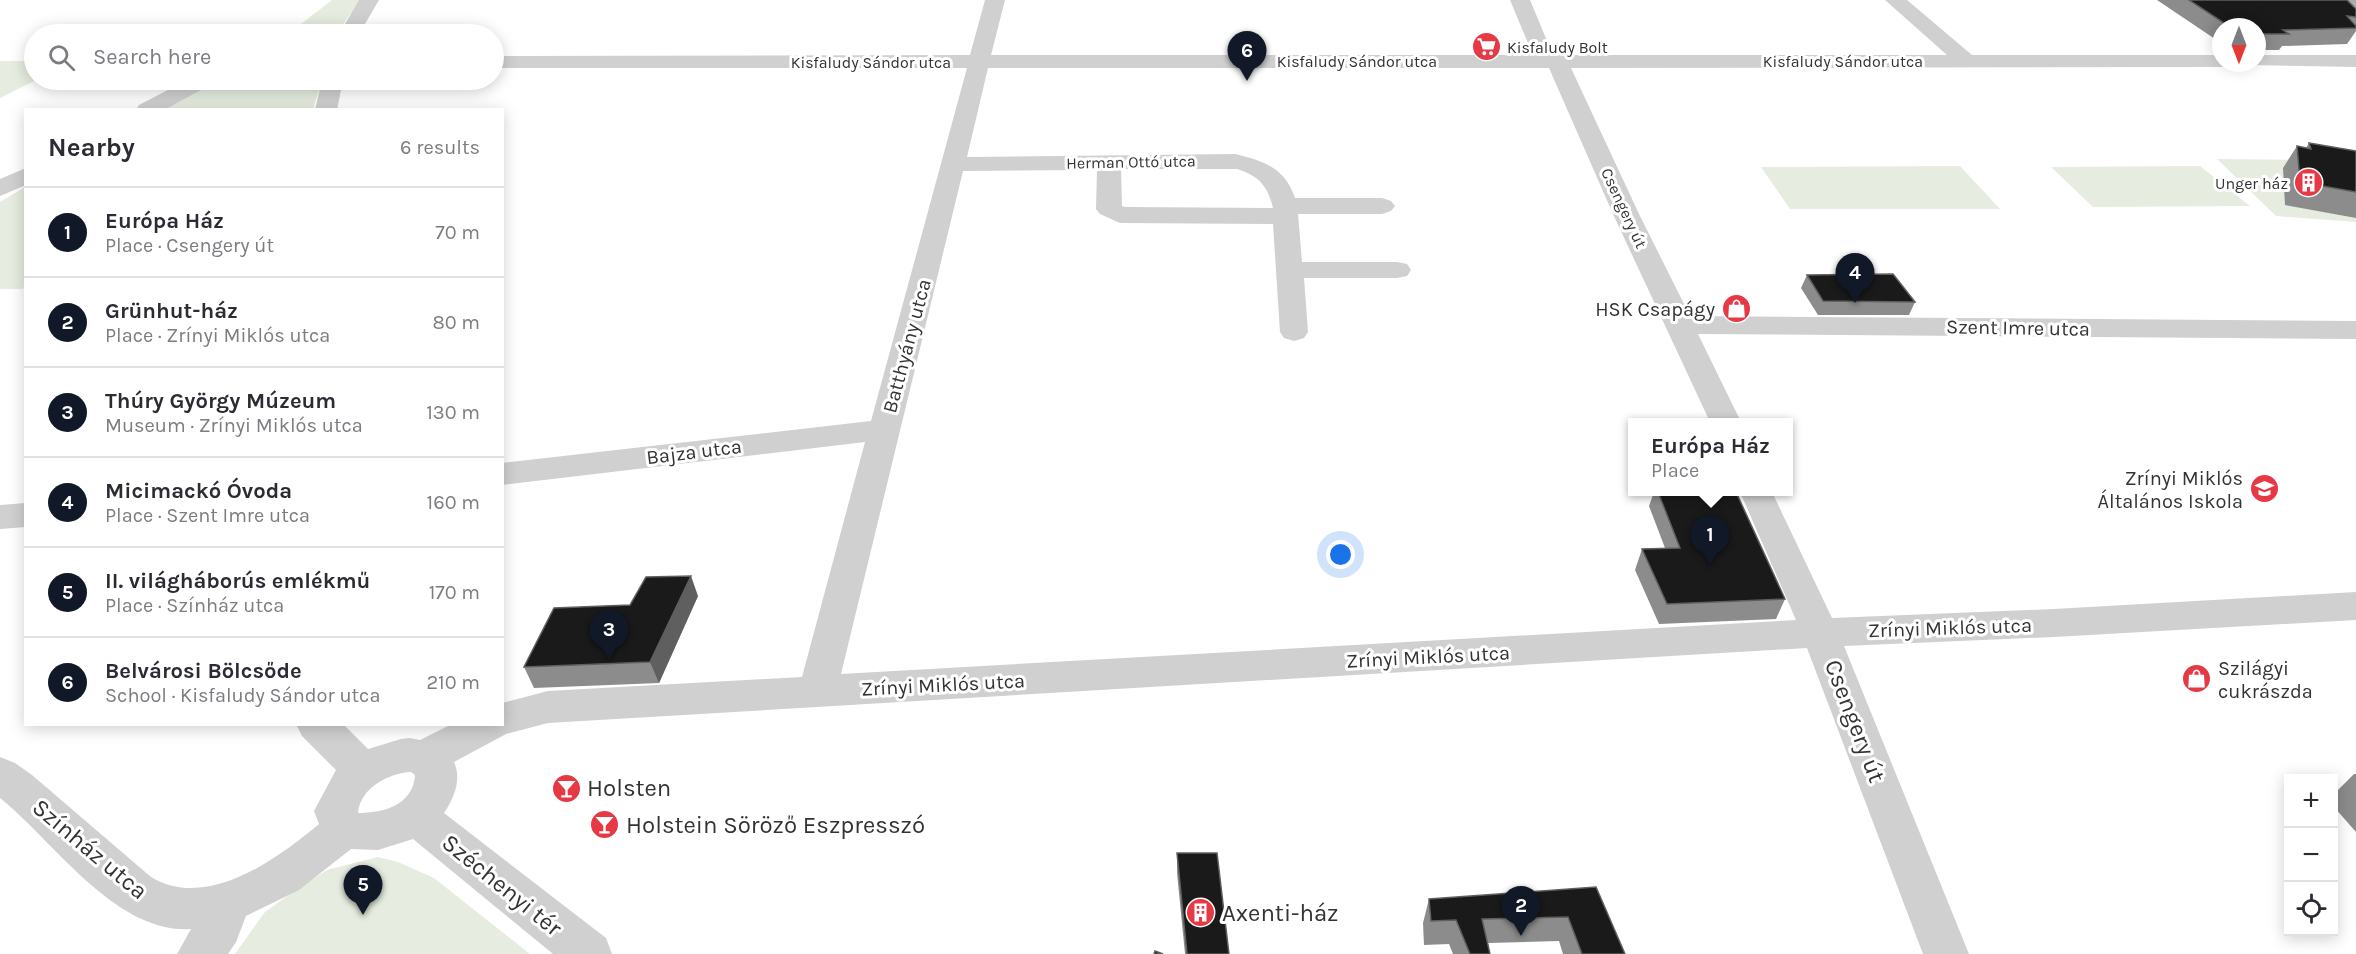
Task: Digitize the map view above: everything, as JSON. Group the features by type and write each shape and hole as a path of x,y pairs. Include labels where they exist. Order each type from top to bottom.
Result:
{"street":[{"path":"355,24 369,0"},
{"name":"Batthyány utca","path":"820,692 819,685 995,0"},
{"name":"Csengery út","path":"1520,0 1541,51 1557,61 1626,214 1723,418"},
{"path":"1895,0 1967,61"},
{"name":"Kisfaludy Sándor utca","path":"504,62 2212,61"},
{"path":"2266,61 2356,61"},
{"path":"151,108 184,90"},
{"path":"326,108 330,90"},
{"name":"Herman Ottó utca","path":"954,164 1235,161 1254,165 1274,178 1280,187 1285,211 1291,270 1294,332"},
{"path":"1109,162 1109,209 1120,215 1382,206"},
{"path":"0,189 24,176"},
{"path":"1291,270 1397,270"},
{"name":"Szent Imre utca","path":"1680,325 2356,330"},
{"name":"Bajza utca","path":"504,474 885,430"},
{"name":"Csengery út","path":"1758,496 1821,634 1946,954"},
{"path":"0,517 24,515"},
{"name":"Zrínyi Miklós utca","path":"504,718 548,707 1821,634 2356,606"},
{"path":"318,726 363,771"},
{"path":"423,758 487,726"},
{"path":"410,755 423,758 436,768 437,786 426,804 415,815 400,825 369,834 345,828 338,819 336,807 341,794 350,782 363,771 394,757 410,755"},
{"name":"Színház utca","path":"0,775 128,886 158,904 190,908 213,906 244,896 281,878 321,850 345,828"},
{"name":"Széchenyi tér","path":"415,815 589,954"},
{"path":"200,954 220,927 224,916 213,906"}],"shaded area":[{"path":"332,0 360,0 343,24 301,24"},
{"path":"0,61 24,61 24,86 0,98"},
{"path":"196,90 319,90 313,108 165,108"},
{"path":"2217,159 2316,160 2356,218 2356,222 2276,216"},
{"path":"1960,166 2000,209 1790,209 1761,167"},
{"path":"2200,166 2250,206 2093,207 2051,167"},
{"path":"24,188 23,289 0,289 0,202"},
{"path":"378,857 398,862 434,878 530,954 235,954 264,913 294,891 327,870"}],"building":[{"path":"2189,0 2347,0 2356,9 2356,17 2347,16 2356,28 2283,30 2289,34 2266,34 2266,18 2216,18"},
{"path":"2309,143 2356,151 2356,192 2300,182 2297,146 2311,149"},
{"path":"1893,274 1915,302 1823,301 1807,275"},
{"path":"1660,496 1738,496 1785,599 1667,604 1642,549 1680,548"},
{"path":"691,576 650,662 524,667 554,608 630,605 646,577"},
{"name":"Axenti-ház","path":"1177,853 1217,853 1229,954 1187,954"},
{"path":"1596,887 1625,954 1582,954 1568,917 1482,919 1490,954 1470,954 1456,920 1431,921 1429,899"}],"place":[{"name":"Kisfaludy Bolt","path":"1486,47"},
{"name":"Belvárosi Bölcsőde","path":"1247,81"},
{"name":"Unger ház","path":"2309,183"},
{"name":"Micimackó Óvoda","path":"1855,303"},
{"name":"HSK Csapágy","path":"1736,309"},
{"name":"Zrínyi Miklós Általános Iskola","path":"2264,489"},
{"name":"Európa Ház","path":"1710,565"},
{"name":"Thúry György Múzeum","path":"609,660"},
{"name":"Szilágyi cukrászda","path":"2197,679"},
{"name":"Holsten","path":"566,788"},
{"name":"Holstein Söröző Eszpresszó","path":"605,825"},
{"name":"Axenti-ház","path":"1201,913"},
{"name":"II. világháborús emlékmű","path":"363,915"},
{"name":"Grünhut-ház","path":"1521,936"}]}
